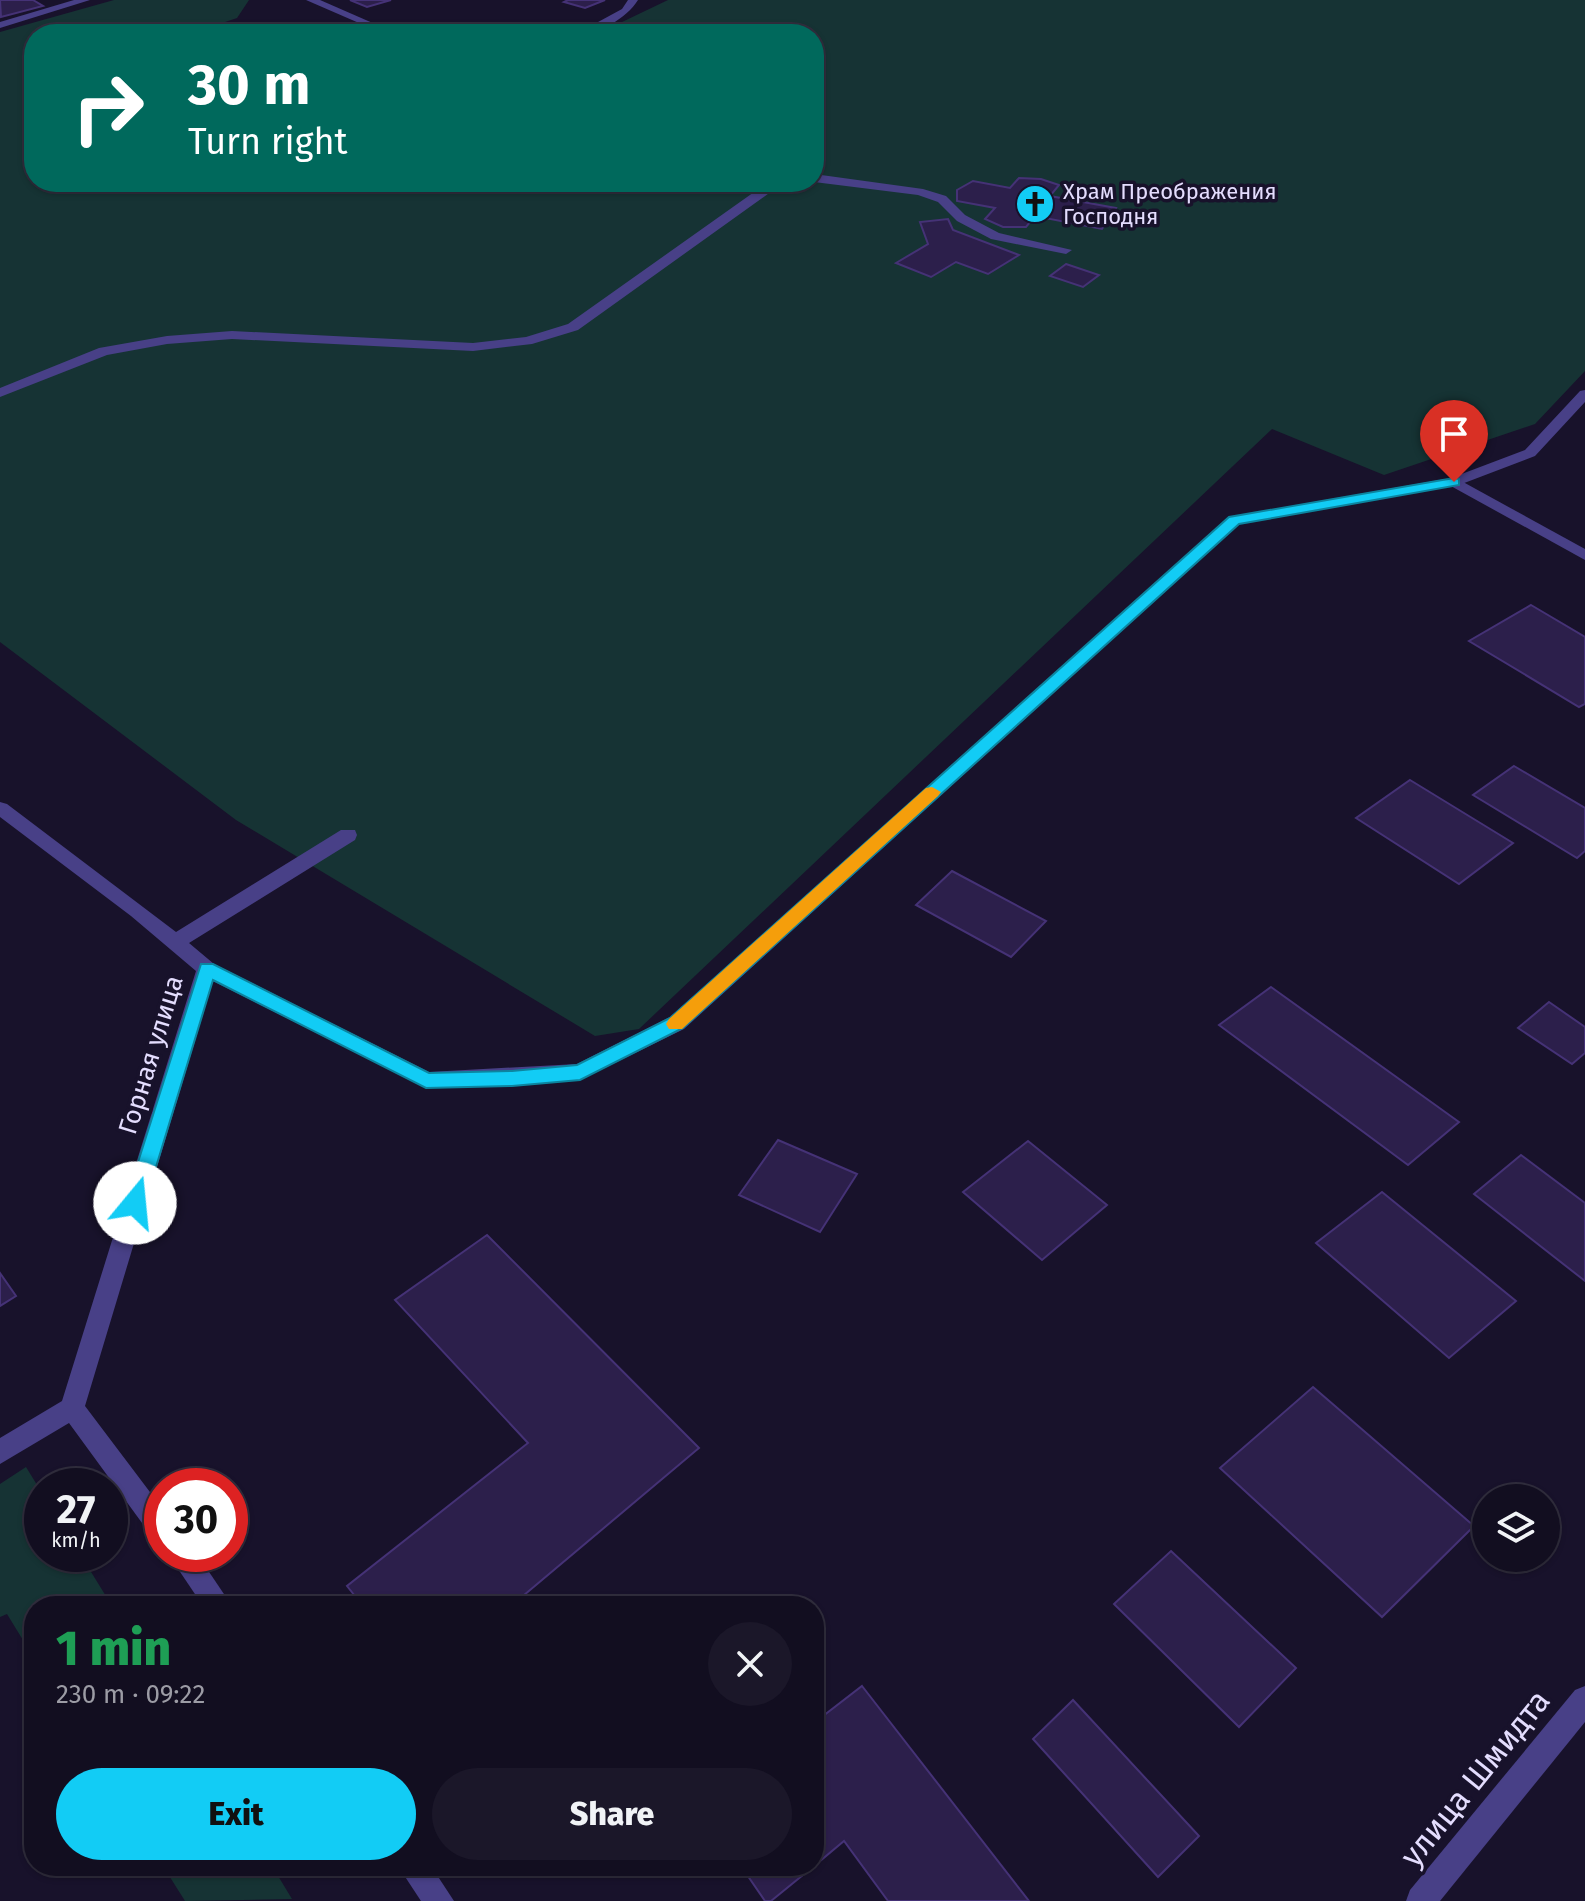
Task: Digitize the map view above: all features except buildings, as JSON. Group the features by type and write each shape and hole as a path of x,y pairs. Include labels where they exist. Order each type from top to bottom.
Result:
{"street":[{"path":"0,25 85,0"},
{"path":"311,0 368,24"},
{"path":"601,24 626,11 633,0"},
{"path":"824,179 919,192 942,199 961,218 995,236 1066,250"},
{"path":"0,393 104,351 167,340 232,335 473,347 527,341 573,327 762,192"},
{"path":"207,969 426,1080 512,1078 580,1072 677,1023 1234,520 1454,482 1530,453 1585,394"},
{"path":"1454,482 1585,555"},
{"name":"Горная улица","path":"0,808 207,969 72,1408"},
{"path":"176,942 348,835"},
{"path":"0,1452 72,1408 144,1505"},
{"path":"194,1572 212,1596"},
{"name":"улица Шмидта","path":"1421,1901 1585,1700"},
{"path":"420,1876 439,1901"}],"green space":[{"path":"114,0 249,0 237,18 219,24 28,24"},
{"path":"668,0 1585,0 1585,371 1535,424 1384,475 1272,429 639,1029 595,1036 236,820 0,642 0,32 24,25 24,192 824,192 824,24 618,24"},
{"path":"24,1468 24,1572 91,1572 106,1596 24,1596 24,1642 7,1614 0,1617 0,1484"},
{"path":"169,1876 278,1876 292,1899 185,1901"}],"slow traffic":[{"path":"676,1024 932,792"}],"place":[{"name":"Храм Преображения Господня","path":"1035,204"}],"route":[{"path":"135,1203 207,969 426,1080 512,1078 580,1072 677,1023 1234,520 1454,482"}]}
